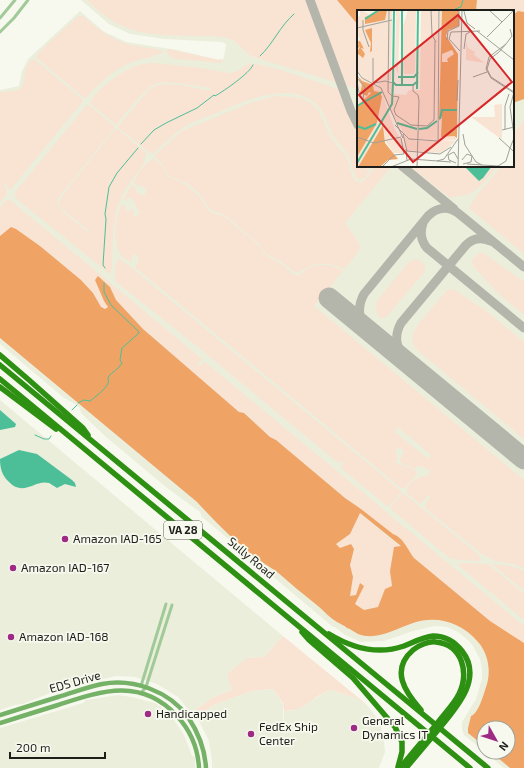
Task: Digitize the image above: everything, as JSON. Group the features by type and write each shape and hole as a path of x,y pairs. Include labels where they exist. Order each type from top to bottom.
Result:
{"highway":[{"path":"0,355 83,428 98,446"},
{"name":"Sully Road","path":"0,365 488,768"},
{"name":"Sully Road","path":"0,378 470,768"},
{"path":"0,387 48,424 76,442"},
{"path":"290,619 309,640 352,678 395,727 402,742 402,752 398,768"},
{"path":"312,623 347,643 360,648 390,650 434,636 443,637 452,641 465,655 469,664 470,674 469,684 464,696 418,750 406,768"},
{"path":"432,723 408,695 402,678 402,669 405,660 416,647 428,643 436,642 448,646 457,653 462,661 464,670 464,677 459,694 444,719"},
{"path":"398,768 418,750"}],"street":[{"path":"0,18 15,0"},
{"path":"0,32 18,14 28,0"},
{"path":"141,694 141,685 166,604"},
{"path":"141,694 146,687 172,605"},
{"name":"EDS Drive","path":"0,715 102,684 125,683 141,685 163,695 183,710 199,737 205,755 206,768"},
{"name":"EDS Drive","path":"0,723 105,691 126,690 141,694 162,703 181,720 192,739 199,768"}],"shaded area":[{"path":"81,0 524,0 524,768 504,768 494,760 516,760 516,720 476,720 476,745 464,735 462,730 462,722 476,699 482,679 482,669 480,659 473,646 458,632 447,627 435,626 413,631 384,641 361,642 345,635 333,627 202,517 200,512 167,488 106,437 81,413 80,408 64,398 0,344 0,90 19,86 22,71 28,59 80,11 103,31 126,42 177,50 223,60 226,44 222,42 165,39 130,34 109,24"},
{"path":"87,0 337,0 357,24 357,89 251,56 229,38 215,36 151,34 125,27 112,21"},
{"path":"337,0 477,0 476,10 357,10 357,24"},
{"path":"477,0 524,0 524,12 518,11 514,14 514,10 476,10"},
{"path":"518,11 524,12 524,99 514,103 514,14"},
{"path":"79,16 83,16 99,30 117,40 130,45 161,50 163,53 124,66 100,83 86,98 84,98 36,57 40,51"},
{"path":"168,49 223,60 222,63 176,59 171,57 166,51"},
{"path":"34,59 83,101 10,190 6,183 4,186 7,190 7,194 0,202 0,92 16,91 21,88 26,68 30,61"},
{"path":"146,63 201,68 228,73 235,72 249,64 256,64 281,70 338,89 348,115 357,131 357,167 366,167 368,170 361,179 369,169 368,173 362,179 359,180 357,179 349,156 334,137 320,108 306,97 294,94 280,93 266,95 197,120 177,132 154,153 150,153 118,126 150,89 155,86 169,84 206,90 210,90 211,88 166,82 155,84 140,96 116,125 90,103 102,87 108,82 133,67"},
{"path":"275,96 292,97 309,102 317,110 333,141 347,158 352,175 356,182 360,183 364,181 375,167 391,167 345,223 360,246 356,255 344,269 338,266 320,264 304,269 298,273 293,271 279,260 266,254 259,244 225,215 211,210 199,193 185,182 169,176 161,162 154,156 182,131 250,103"},
{"path":"87,105 115,127 58,199 60,207 63,211 72,219 92,233 61,208 59,202 115,129 119,130 146,153 144,163 124,191 116,211 113,231 112,269 110,274 15,196 16,191"},
{"path":"524,120 524,254 469,208 500,167 514,167 514,133"},
{"path":"154,158 162,166 168,177 187,186 201,198 211,213 223,216 222,218 224,216 234,225 234,227 235,226 245,234 245,237 247,235 257,244 256,246 258,245 266,255 280,263 279,264 291,272 289,273 290,274 292,273 298,276 313,266 322,265 335,267 343,271 314,306 524,480 524,568 514,564 496,561 482,554 425,508 425,505 430,497 428,495 422,503 419,503 407,493 407,488 414,481 420,477 427,476 432,469 427,470 425,467 417,466 415,469 401,463 400,459 404,453 403,450 398,447 395,452 397,455 397,461 394,460 394,462 415,470 417,474 405,488 401,488 135,267 138,263 138,256 134,254 131,258 131,262 121,255 118,250 116,240 118,213 123,204 126,207 125,209 129,212 132,208 134,213 133,215 136,217 140,213 135,205 137,203 136,202 134,204 134,201 129,197 125,201 124,198 132,185 136,189 136,192 144,196 147,190 143,186 138,186 134,183 139,172","holes":["398,427 431,455 428,459 395,432"]},
{"path":"411,167 465,167 479,181 492,167 495,167 484,182 473,192 467,195 450,198"},
{"path":"465,167 491,167 479,181"},
{"path":"6,200 10,200 202,359 198,365 200,366 205,362 524,626 524,643 490,621 414,558 400,538 345,498 276,440 270,437 245,413 239,412 143,329 116,300 110,287 98,276 95,280 108,307 105,309 101,308 93,293 81,280 40,246 16,229 7,230 0,236 0,208"},
{"path":"11,227 40,246 81,280 93,293 101,307 105,309 108,307 95,280 98,276 110,287 116,300 143,329 239,412 244,413 270,437 276,440 345,498 400,538 414,558 490,621 524,643 524,768 510,768 500,760 516,760 516,720 476,720 476,740 468,733 471,716 474,714 481,702 487,684 489,667 481,646 464,629 448,622 431,620 413,623 379,635 365,636 358,634 337,622 276,571 244,548 197,502 0,338 0,236","holes":["360,513 401,546 394,547 390,571 392,586 385,589 378,607 364,610 355,604 364,586 360,583 356,595 350,596 353,577 350,565 354,549 351,544 340,548 336,544 350,534"]},
{"path":"482,252 524,282 524,315 500,295 473,266 472,260"},
{"path":"118,258 402,492 389,506 387,506 341,468 343,462 337,462 193,343 115,281 115,267"},
{"path":"415,259 423,263 425,266 425,271 388,315 384,318 379,318 376,309 377,301 408,263"},
{"path":"452,289 485,310 524,342 524,439 414,346 412,338 413,334 423,318 447,290"},
{"path":"0,400 283,636 264,657 247,658 232,690 212,698 191,713 178,697 157,684 135,677 116,676 60,689 23,704 0,710"},
{"path":"0,410 16,424 15,427 0,430"},
{"path":"19,450 37,454 72,480 76,487 65,484 57,488 44,482 24,488 14,486 3,474 0,459"},
{"path":"403,493 479,555 480,561 451,559 391,509 391,506"},
{"path":"359,513 401,547 390,571 392,586 385,590 378,607 364,610 355,604 356,595 350,596 353,577 350,565 354,549 340,548 336,544 350,534"},
{"path":"461,563 488,564 524,594 524,620 458,565"},
{"path":"492,564 510,566 524,571 524,591"},
{"path":"283,636 366,704 355,698 331,690 298,709 284,711 283,703 273,689 251,691 214,705 197,717 191,713 212,698 232,690 227,674 247,658 264,657"},
{"path":"273,689 283,704 283,742 284,711 291,711 331,690 355,698 366,704 375,715 381,727 385,752 379,768 212,768 209,741 197,717 214,705 251,691"},
{"path":"118,695 155,703 170,714 184,735 192,756 195,757 195,768 0,768 0,728 83,703 86,700"}],"waterway":[{"path":"454,10 461,7 463,0"},
{"path":"260,56 294,14"},
{"path":"141,144 154,130 197,108 242,77 253,65"},
{"path":"105,268 103,265 105,214 109,187 117,173 138,148"},
{"path":"78,403 84,400 90,401 105,388 108,382 108,377 122,363 120,360 122,348 139,333 111,305 104,292 104,283"},
{"path":"72,410 77,405"},
{"path":"35,435 44,439 49,439 51,436"}],"taxiway":[{"path":"310,0 351,111 357,123"},
{"path":"403,167 454,209"},
{"path":"364,327 360,310 364,294 428,216 439,209 446,208 458,213 524,267"},
{"path":"423,223 422,236 423,242 427,248 524,328"},
{"path":"410,364 402,355 398,345 397,334 401,323 466,245 477,239 490,241"}],"runway":[{"path":"329,298 524,459"}],"place":[{"name":"Amazon IAD-165","path":"65,539"},
{"name":"Amazon IAD-167","path":"13,568"},
{"name":"Amazon IAD-168","path":"11,637"},
{"name":"Handicapped","path":"148,714"},
{"name":"General Dynamics IT","path":"354,728"},
{"name":"FedEx Ship Center","path":"251,734"}]}
